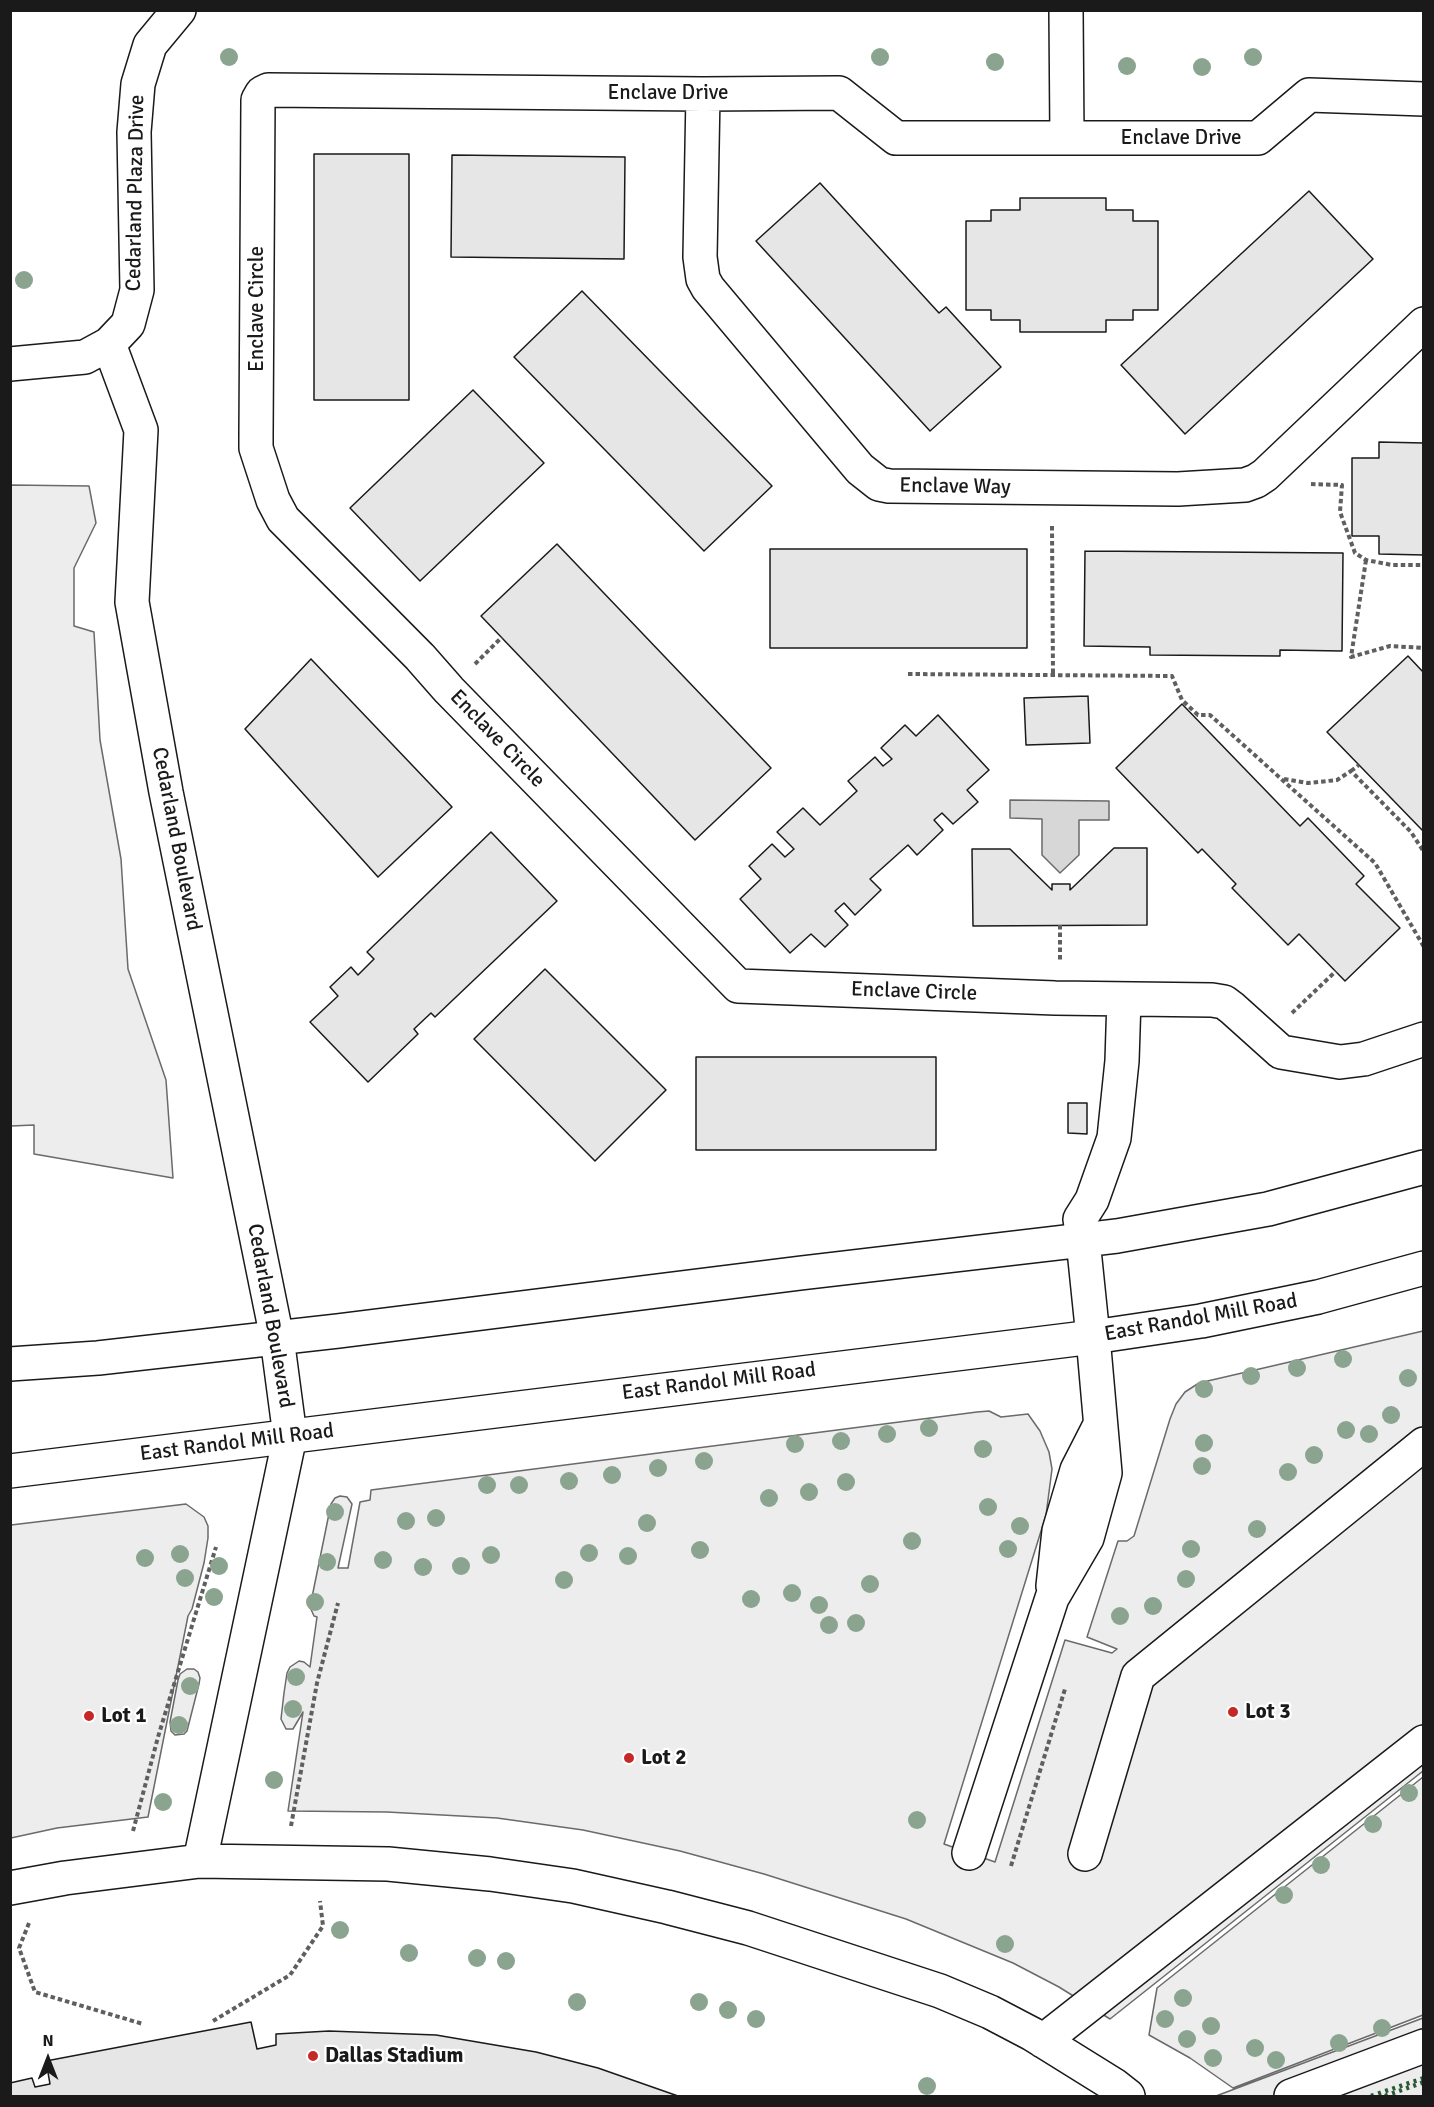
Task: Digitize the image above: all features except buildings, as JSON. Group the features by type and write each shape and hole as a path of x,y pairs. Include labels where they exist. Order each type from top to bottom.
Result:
{"main road":[{"name":"Cedarland Plaza Drive","path":"109,344 128,324 137,290 134,132 138,84 150,45 179,10"},
{"path":"1066,10 1067,138"},
{"name":"Enclave Drive","path":"258,100 262,93 268,90 839,93 896,138 1258,138 1309,95 1424,99"},
{"name":"Enclave Way","path":"703,94 700,257 703,279 708,288 860,469 879,484 890,486 1178,489 1245,485 1256,481"},
{"name":"Enclave Circle","path":"258,100 256,448 273,500 283,519 420,657 465,707 738,986 1212,1000 1224,1002 1281,1052 1340,1062 1364,1059 1424,1039"},
{"path":"1256,481 1424,324"},
{"path":"10,364 85,357 109,344"},
{"name":"Cedarland Boulevard","path":"109,344 141,430 132,602 166,792 277,1338 290,1436 200,1861"},
{"path":"969,1853 1052,1598 1086,1538 1105,1473 1081,1230 1114,1138 1122,1061 1124,999"},
{"path":"10,1364 98,1358 484,1314 801,1273 1081,1230 1203,1222 1268,1209 1424,1167"},
{"name":"East Randol Mill Road","path":"10,1471 1093,1336 1224,1316 1318,1297 1424,1268"},
{"path":"1085,1854 1138,1676 1424,1444"},
{"path":"1043,2041 1424,1742"},
{"path":"10,1888 65,1878 200,1861 388,1864 490,1874 573,1886 748,1928 940,1991 990,2012 1043,2041 1114,2085 1128,2097"},
{"path":"1291,2097 1424,2046"}],"path":[{"path":"1256,481 1342,485 1341,512 1355,553 1366,560 1392,565 1424,565"},
{"path":"1051,488 1053,675"},
{"path":"1366,560 1351,657 1390,646 1424,648"},
{"path":"908,674 1173,676 1182,700 1198,715 1210,715 1375,863 1424,947"},
{"path":"1282,778 1308,783 1337,780 1359,765"},
{"path":"1351,771 1411,832 1424,852"},
{"path":"1265,1038 1336,971"},
{"path":"133,1833 158,1737 216,1547"},
{"path":"290,1831 317,1683 338,1603"},
{"path":"1011,1866 1066,1686"},
{"path":"213,2020 290,1975 323,1926 320,1898"},
{"path":"32,1918 19,1948 35,1992 143,2024"}],"shaded area":[{"path":"11,485 89,486 96,523 74,568 74,626 94,632 100,740 121,859 128,969 166,1080 173,1178 34,1154 34,1125 11,1126"},
{"path":"1010,800 1109,801 1109,820 1079,820 1079,855 1060,873 1042,855 1042,819 1010,818"},
{"path":"1423,1331 1423,1771 1110,2019 1059,1987 1013,1963 906,1919 764,1874 680,1851 583,1830 497,1818 387,1812 288,1811 303,1712 293,1729 286,1729 281,1719 287,1673 290,1667 299,1661 310,1667 317,1617 314,1616 310,1607 331,1504 335,1498 347,1497 352,1504 338,1568 348,1568 360,1502 370,1500 371,1490 989,1411 1001,1417 1028,1414 1040,1431 1049,1452 1052,1469 1046,1515 944,1844 995,1862 1065,1640 1112,1653 1117,1649 1087,1637 1118,1541 1127,1541 1134,1536 1170,1419 1176,1404 1185,1392 1199,1383"},
{"name":"Lot 1","path":"186,1504 204,1517 208,1526 208,1538 204,1563 192,1609 188,1616 148,1817 57,1828 11,1838 11,1525"},
{"path":"187,1669 194,1669 198,1672 199,1684 187,1731 184,1734 175,1735 171,1731 170,1722 178,1680 180,1674"},
{"path":"1423,1777 1423,2015 1233,2088 1190,2058 1149,2035 1157,1988"},
{"path":"1423,2018 1423,2096 1216,2096"}],"hedge":[{"path":"1371,2096 1424,2078"},
{"path":"1385,2096 1424,2082"}],"place":[{"name":"Lot 3","path":"1233,1712"},
{"name":"Lot 1","path":"89,1716"},
{"name":"Lot 2","path":"629,1758"},
{"name":"Dallas Stadium","path":"313,2056"}]}
